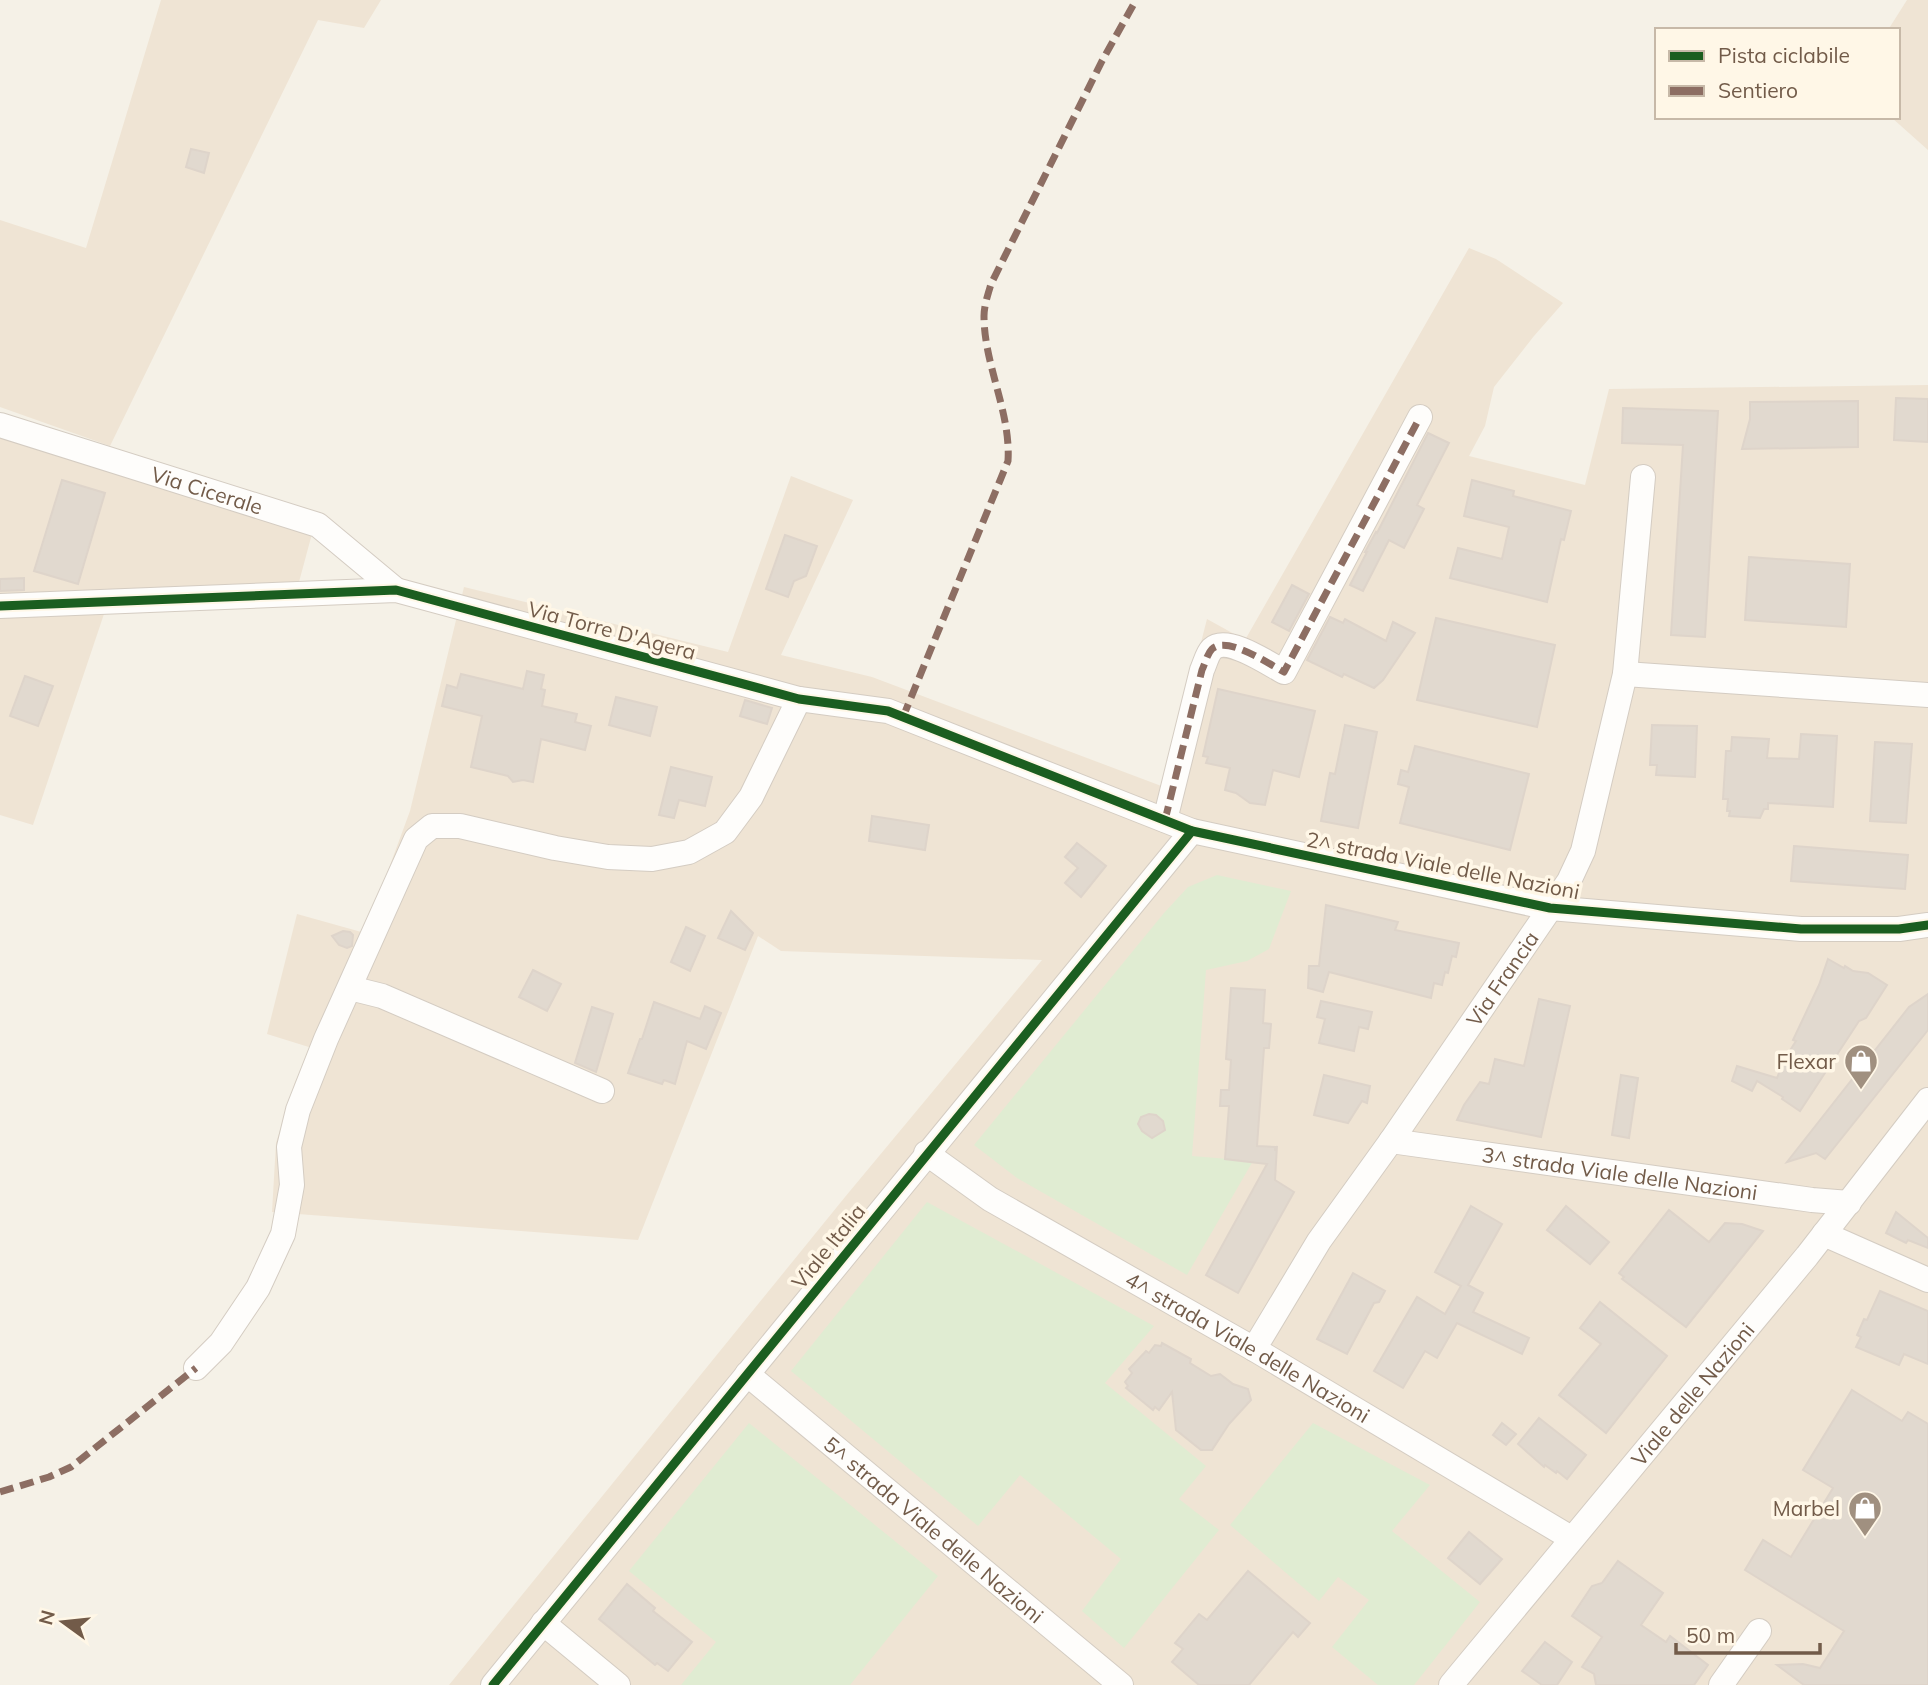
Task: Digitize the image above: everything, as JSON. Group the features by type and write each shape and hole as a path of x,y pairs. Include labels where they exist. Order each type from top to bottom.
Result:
{"street":[{"path":"1165,820 1202,670 1211,650 1220,645 1234,646 1284,672 1420,417"},
{"name":"Via Cicerale","path":"0,425 318,525 396,590"},
{"name":"Via Francia","path":"1254,1349 1319,1241 1569,881 1583,851 1625,674 1643,477"},
{"name":"Via Torre D'Agera","path":"0,606 396,590 799,699 888,710 1192,831"},
{"path":"1625,674 1928,695"},
{"path":"196,1368 220,1343 258,1288 283,1234 292,1185 289,1147 298,1110 326,1040 416,839 432,826 460,826 608,857 652,859 689,852 725,832 751,797 799,699"},
{"name":"2^ strada Viale delle Nazioni","path":"1192,831 1550,908 1801,929 1899,929 1928,925"},
{"name":"Viale Italia","path":"493,1685 1192,831"},
{"name":"2^ strada Viale delle Nazioni","path":"1899,929 1928,939"},
{"path":"349,988 382,996 602,1091"},
{"name":"Viale delle Nazioni","path":"1461,1682 1571,1538 1824,1234 1928,1100"},
{"name":"3^ strada Viale delle Nazioni","path":"1391,1141 1849,1203"},
{"name":"4^ strada Viale delle Nazioni","path":"926,1153 990,1199 1254,1349 1571,1538"},
{"path":"1824,1234 1928,1280"},
{"name":"5^ strada Viale delle Nazioni","path":"747,1374 1121,1685"},
{"path":"543,1623 618,1685"},
{"path":"1721,1685 1759,1631"}],"shaded area":[{"path":"161,0 381,0 364,28 318,20 110,446 0,407 0,220 86,248"},
{"path":"1907,0 1928,0 1928,150 1893,119 1900,119 1900,28 1889,28"},
{"path":"1469,248 1496,259 1563,303 1494,387 1485,426 1469,456 1585,485 1609,389 1928,385 1928,1685 449,1685 845,1197 1042,960 781,951 758,936 638,1240 272,1212 276,1143 295,1082 312,1048 267,1034 297,914 365,933 410,811 464,587 728,652 791,476 853,500 781,655 872,677 1164,787 1207,619 1245,640"},
{"path":"0,419 313,530 299,582 114,592 104,614 33,825 0,815"}],"green space":[{"path":"1217,875 1291,891 1269,949 1247,961 1206,970 1192,1156 1253,1161 1187,1275 1017,1178 974,1145 1164,913 1188,887"},
{"path":"927,1202 1154,1326 1105,1383 1206,1466 1179,1499 1219,1530 1124,1648 1082,1611 1121,1559 1020,1475 978,1526 791,1371"},
{"path":"749,1423 938,1576 850,1685 681,1685 716,1642 629,1571"},
{"path":"1313,1423 1430,1485 1392,1531 1480,1602 1414,1685 1378,1685 1332,1647 1369,1600 1338,1577 1319,1601 1230,1525"}],"building":[{"path":"191,149 209,153 204,173 186,167"},
{"path":"1896,398 1928,399 1928,442 1894,440"},
{"path":"1858,401 1858,447 1742,449 1750,419 1750,402"},
{"path":"1623,408 1718,411 1705,637 1671,635 1683,445 1622,443"},
{"path":"1428,433 1449,443 1417,505 1424,509 1404,548 1389,540 1363,591 1350,585"},
{"path":"62,480 105,493 78,584 34,571"},
{"path":"1472,480 1514,491 1513,496 1571,511 1564,540 1561,539 1547,602 1450,578 1458,548 1502,559 1509,527 1464,516"},
{"path":"785,535 817,546 806,576 794,581 788,597 766,589"},
{"path":"1749,557 1850,564 1846,627 1745,620"},
{"path":"24,578 24,590 0,591 0,579"},
{"path":"1292,585 1309,594 1289,631 1272,622"},
{"path":"1330,617 1343,623 1345,619 1386,641 1393,622 1415,633 1383,680 1374,688 1344,674 1342,677 1307,660"},
{"path":"1436,618 1555,645 1537,727 1417,700"},
{"path":"527,671 544,675 542,706 577,714 575,722 591,726 585,750 541,739 533,782 513,782 508,776 471,767 482,716 442,706 447,685 457,688 461,674 523,689"},
{"path":"25,676 53,686 38,726 10,716"},
{"path":"1218,689 1315,711 1299,777 1273,770 1265,805 1250,803 1236,793 1225,790 1230,768 1206,763 1208,757 1203,756"},
{"path":"616,697 657,707 650,736 609,725"},
{"path":"745,700 772,708 767,724 740,716"},
{"path":"1345,725 1377,732 1358,828 1321,821 1330,773 1335,774"},
{"path":"1652,725 1697,726 1695,777 1656,775 1657,765 1650,765"},
{"path":"1801,734 1837,736 1833,807 1768,803 1768,809 1764,809 1760,818 1729,816 1728,799 1723,799 1726,751 1731,751 1732,737 1769,739 1767,758 1799,759"},
{"path":"1875,742 1912,744 1906,823 1870,821"},
{"path":"1415,746 1529,774 1510,850 1400,823 1409,787 1398,784 1401,770 1408,772"},
{"path":"671,767 712,777 705,806 679,800 674,818 659,815"},
{"path":"872,816 929,825 925,850 869,841"},
{"path":"1077,843 1106,866 1081,897 1065,883 1078,868 1065,857"},
{"path":"1794,846 1908,855 1905,889 1791,881"},
{"path":"1326,905 1398,922 1395,930 1459,943 1456,957 1452,956 1442,985 1434,983 1431,998 1329,972 1323,992 1308,988 1309,966 1319,966"},
{"path":"731,911 753,933 745,950 718,938"},
{"path":"686,927 705,936 690,971 671,962"},
{"path":"343,931 353,935 352,946 347,948 339,945 332,936"},
{"path":"1828,959 1844,968 1845,966 1853,971 1868,973 1887,985 1866,1018 1859,1021 1800,1111 1757,1081 1752,1091 1732,1081 1737,1066 1777,1078 1796,1041 1793,1040"},
{"path":"533,970 561,984 547,1011 519,997"},
{"path":"1231,988 1265,990 1263,1023 1271,1024 1269,1048 1264,1048 1257,1146 1275,1147 1275,1151 1277,1146 1275,1180 1294,1192 1238,1293 1206,1275 1267,1164 1225,1159 1229,1106 1220,1106 1221,1090 1229,1090 1231,1060 1226,1059"},
{"name":"Flexar","path":"1928,994 1928,1030 1825,1159 1816,1153 1787,1162 1909,1007"},
{"path":"1539,999 1570,1006 1541,1137 1457,1120 1480,1082 1489,1084 1495,1059 1524,1066"},
{"path":"1321,1001 1372,1012 1368,1029 1359,1027 1354,1051 1319,1043 1325,1019 1317,1017"},
{"path":"654,1002 700,1019 705,1006 721,1013 706,1049 687,1041 675,1084 664,1080 662,1084 628,1073"},
{"path":"592,1007 613,1014 596,1072 575,1063"},
{"path":"1324,1075 1370,1086 1367,1103 1362,1101 1348,1123 1314,1115"},
{"path":"1621,1075 1638,1078 1629,1138 1612,1135"},
{"path":"1156,1115 1163,1121 1165,1130 1152,1138 1142,1131 1138,1124 1141,1117"},
{"path":"1471,1206 1502,1224 1468,1285 1483,1293 1473,1312 1529,1338 1522,1354 1457,1323 1437,1358 1425,1351 1403,1388 1374,1371 1417,1297 1445,1314 1461,1286 1435,1272"},
{"path":"1566,1206 1609,1242 1590,1264 1547,1230"},
{"path":"1669,1210 1709,1242 1725,1223 1742,1224 1763,1231 1686,1327 1622,1279 1624,1277 1619,1273"},
{"path":"1896,1212 1928,1238 1928,1248 1908,1240 1906,1243 1886,1233"},
{"path":"1353,1273 1385,1291 1379,1302 1374,1303 1347,1354 1317,1339"},
{"path":"1880,1291 1928,1311 1928,1364 1904,1354 1899,1365 1856,1347 1861,1337 1857,1335"},
{"path":"1600,1302 1667,1356 1606,1433 1559,1395 1601,1344 1580,1328"},
{"path":"1162,1343 1191,1359 1190,1363 1211,1376 1220,1374 1233,1384 1248,1389 1251,1400 1229,1424 1212,1450 1201,1450 1176,1430 1172,1392 1159,1410 1155,1407 1153,1410 1126,1388 1128,1386 1125,1382 1132,1373 1129,1369 1146,1351 1149,1353 1155,1345 1161,1346"},
{"name":"Marbel","path":"1852,1390 1902,1421 1908,1412 1928,1424 1928,1685 1804,1685 1777,1665 1803,1664 1820,1668 1844,1631 1745,1570 1763,1540 1791,1557 1833,1488 1803,1470"},
{"path":"1539,1418 1586,1455 1567,1479 1557,1471 1556,1473 1545,1465 1544,1467 1518,1444"},
{"path":"1502,1423 1516,1434 1506,1445 1493,1435"},
{"path":"1469,1532 1502,1559 1480,1584 1448,1558"},
{"path":"1618,1561 1663,1593 1641,1625 1666,1642 1670,1636 1708,1665 1694,1685 1596,1685 1594,1674 1582,1667 1602,1637 1572,1616 1592,1586 1602,1583"},
{"path":"1248,1571 1310,1623 1298,1637 1293,1632 1249,1685 1199,1685 1172,1662 1183,1649 1175,1643 1199,1614 1207,1620"},
{"path":"627,1584 655,1608 653,1611 692,1642 668,1671 657,1663 655,1665 599,1619"},
{"path":"1545,1642 1572,1662 1557,1685 1542,1685 1522,1671"}],"marked path":[{"path":"903,717 1008,461 1006,425 985,334 984,312 991,284 1102,61 1136,0"},
{"path":"1165,820 1202,670 1210,651 1219,646 1237,648 1284,672 1420,417"},
{"path":"0,1492 49,1477 71,1467 196,1368"}],"cycle path":[{"path":"0,606 396,590 799,699 888,711 1192,831 1550,908 1801,929 1899,929 1928,925"},
{"path":"493,1685 1192,831"}],"place":[{"name":"Flexar","path":"1861,1091"},
{"name":"Marbel","path":"1865,1538"}]}
